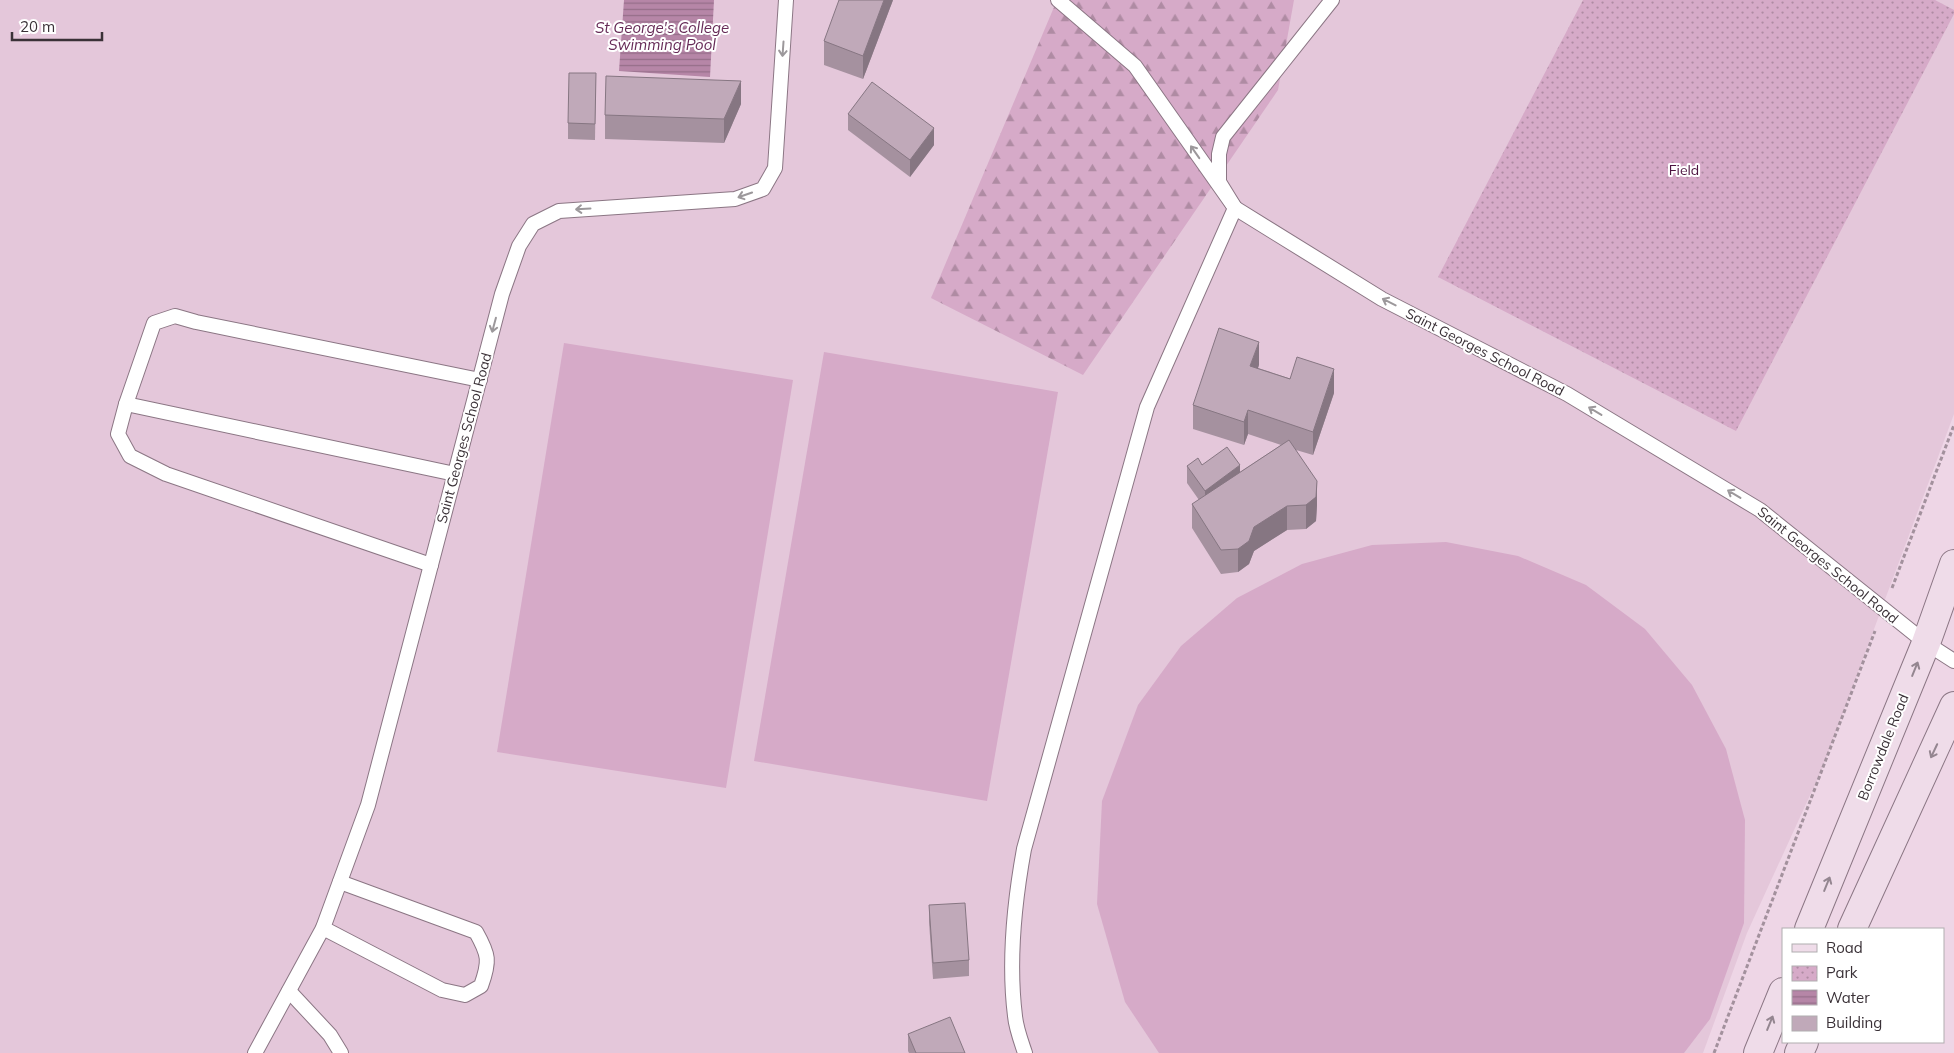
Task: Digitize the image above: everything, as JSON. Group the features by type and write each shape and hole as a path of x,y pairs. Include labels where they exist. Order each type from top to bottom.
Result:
{"main road":[{"name":"Borrowdale Road","path":"1808,928 1926,643 1954,564"},
{"path":"1852,928 1954,706"},
{"path":"1758,1053 1782,994"}],"lane":[{"name":"Saint Georges School Road","path":"255,1053 323,928 368,805 502,294 519,246 533,224 559,211 735,199 762,189 774,168 786,0"},
{"name":"Saint Georges School Road","path":"1058,0 1135,66 1235,208 1382,298 1568,394 1760,510 1926,643 1954,661"},
{"path":"1025,1053 1015,1018 1012,952 1015,903 1024,849 1147,407 1235,208 1219,182 1219,154 1223,137 1332,0"},
{"path":"431,565 166,474 130,456 118,434 126,404 154,323 175,316 196,322 480,380"},
{"path":"126,404 455,474"},
{"path":"323,928 442,990 465,995 481,986 487,968 486,950 476,932 340,882"},
{"path":"289,991 330,1035 341,1053"}],"path":[{"path":"1714,1053 1954,425"}],"shaded area":[{"path":"0,0 1954,0 1954,414 1822,769 1747,933 1703,1053 0,1053"}],"green space":[{"path":"1057,0 1294,0 1278,90 1083,375 931,298"},
{"name":"Field","path":"1583,0 1935,0 1954,10 1954,14 1736,431 1438,277"},
{"path":"564,343 793,380 726,788 497,752"},
{"path":"824,352 1058,392 987,801 754,761"},
{"path":"1446,542 1518,556 1586,585 1645,629 1692,685 1726,749 1745,820 1744,923 1710,1019 1684,1053 1159,1053 1125,1002 1097,904 1102,801 1138,705 1181,646 1237,598 1302,564 1372,545"}],"water":[{"name":"St George's College Swimming Pool","path":"624,0 714,0 710,77 619,71"}],"building":[{"path":"839,0 884,0 863,56 824,41"},
{"path":"569,73 596,73 595,124 568,123"},
{"path":"606,76 741,81 724,119 605,115"},
{"path":"872,82 934,128 910,160 848,114"},
{"path":"1219,328 1259,342 1250,366 1290,379 1297,357 1334,369 1313,432 1248,410 1244,422 1193,405"},
{"path":"1289,440 1317,481 1316,497 1306,505 1287,506 1254,527 1249,541 1238,549 1221,550 1192,504"},
{"path":"1227,447 1240,465 1205,491 1187,466 1198,458 1202,465"},
{"path":"965,903 969,960 933,963 929,905"},
{"path":"950,1017 965,1053 916,1053 908,1034"}]}
